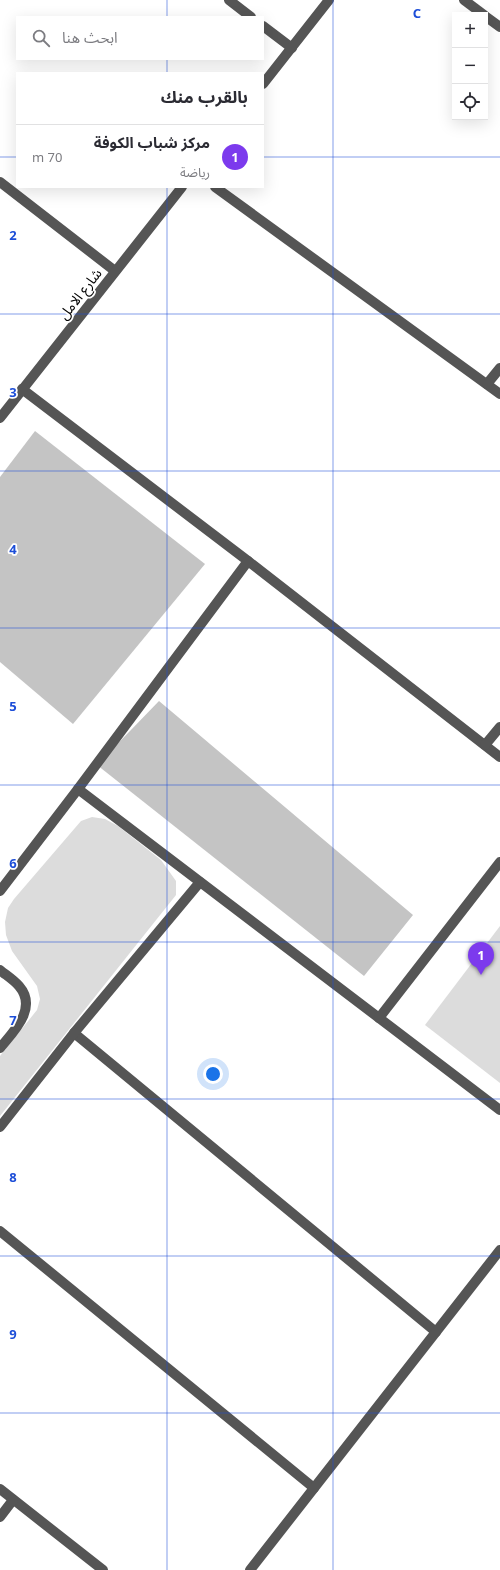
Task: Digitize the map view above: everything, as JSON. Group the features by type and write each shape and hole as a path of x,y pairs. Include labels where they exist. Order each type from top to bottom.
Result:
{"street":[{"path":"229,0 250,16"},
{"path":"264,83 329,0"},
{"path":"464,0 481,12"},
{"path":"488,17 500,27"},
{"path":"264,27 292,48"},
{"path":"0,182 115,272"},
{"name":"شارع الامل","path":"0,418 181,188"},
{"path":"216,188 500,394"},
{"path":"487,384 500,368"},
{"path":"22,389 248,561 500,757"},
{"path":"0,891 248,561"},
{"path":"485,745 500,727"},
{"path":"78,789 500,1110"},
{"path":"379,1018 500,862"},
{"path":"0,1127 74,1033 200,882"},
{"path":"0,970 18,985 26,1000 26,1009 21,1020 0,1048"},
{"path":"74,1033 436,1332"},
{"path":"0,1231 314,1488"},
{"path":"250,1570 500,1250"},
{"path":"0,1489 102,1570"},
{"path":"0,1518 13,1500"}],"shaded area":[{"path":"92,817 105,819 118,826 161,860 176,881 176,895 0,1116 0,1056 37,1010 40,999 37,986 12,951 6,935 5,922 8,908 81,821"},
{"path":"500,926 500,1083 425,1025"}],"building":[{"path":"35,431 205,564 73,724 0,662 0,477"},
{"path":"159,701 413,915 364,976 97,765"}],"place":[{"name":"مركز شباب الكوفة","path":"481,975"}]}
